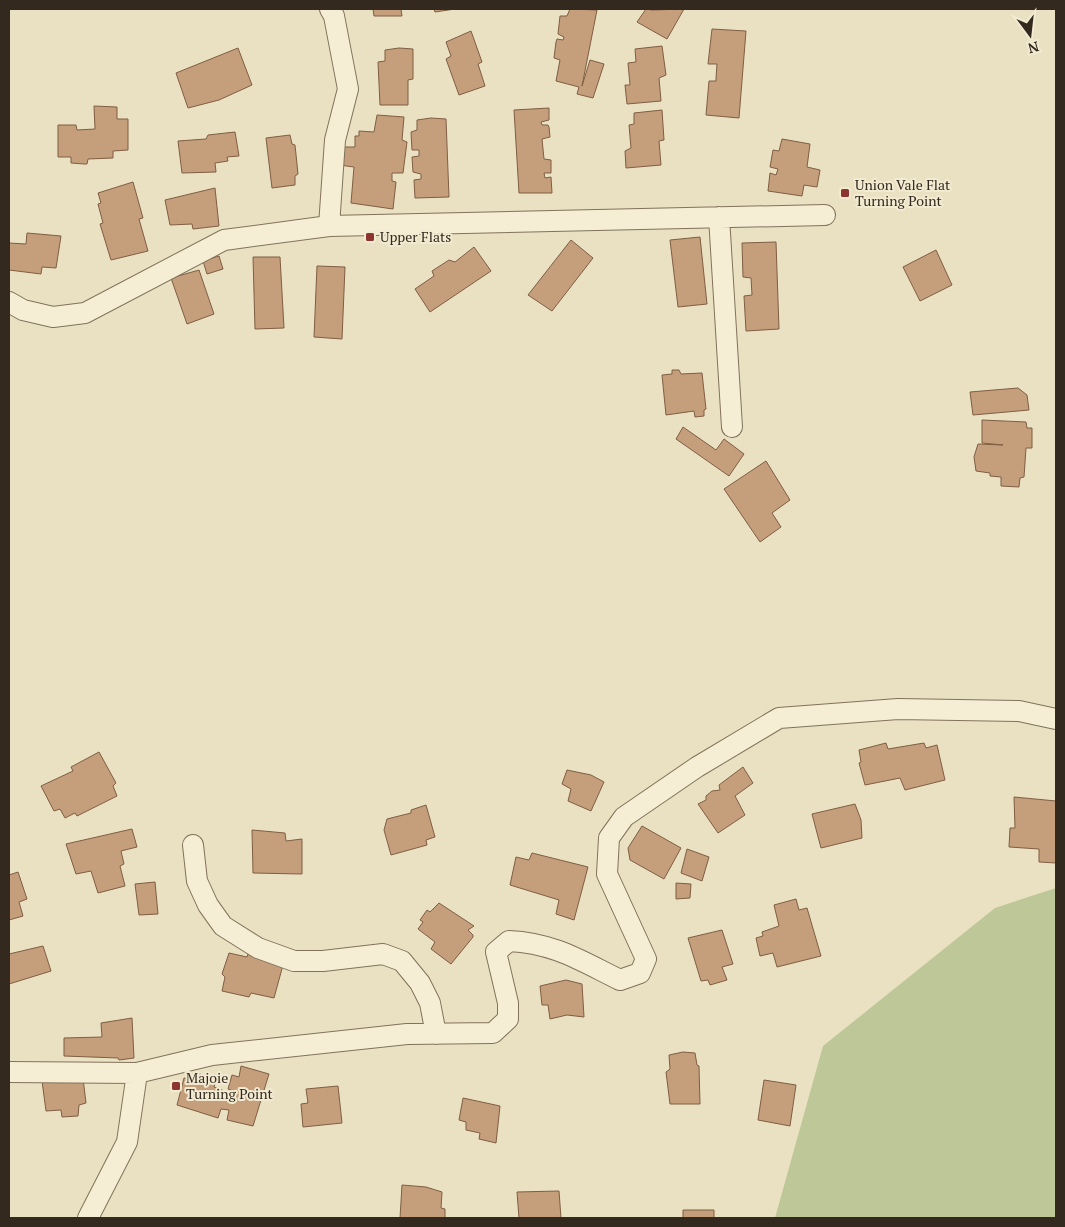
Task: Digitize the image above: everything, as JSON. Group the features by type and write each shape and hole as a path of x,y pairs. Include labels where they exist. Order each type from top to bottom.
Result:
{"street":[{"path":"329,226 335,140 348,89 334,16 330,9"},
{"path":"9,302 23,310 53,317 85,313 224,240 329,226 825,215"},
{"path":"718,218 732,426"},
{"path":"9,1072 137,1073 212,1055 407,1034 493,1033 508,1019 508,1003 496,952 509,941 530,942 555,948 620,980 640,973 646,959 607,874 609,838 624,817 697,767 779,718 898,709 1019,711 1056,719"},
{"path":"193,845 197,881 208,905 223,926 258,948 294,961 323,961 383,954 402,961 420,982 430,1003 436,1034"},
{"path":"88,1218 127,1142 137,1073"}],"green space":[{"path":"1056,888 1056,1218 775,1218 823,1046 995,908"}],"building":[{"path":"373,9 401,9 402,16 374,16"},
{"path":"434,9 455,9 435,12"},
{"path":"570,9 597,10 582,86 590,60 604,64 593,98 577,94 579,87 556,81 560,60 554,58 556,42 557,39 563,40 564,37 558,34 560,16 567,16"},
{"path":"646,9 684,9 667,39 637,22"},
{"path":"712,29 746,31 739,118 706,115 709,81 716,81 717,64 708,64"},
{"path":"471,31 482,62 478,64 485,86 459,95 446,59 451,56 446,42"},
{"path":"662,46 666,75 659,78 661,101 627,104 625,85 630,85 628,63 636,62 635,49"},
{"path":"238,48 252,85 219,100 188,108 176,73"},
{"path":"413,49 413,79 408,80 408,105 380,105 378,62 385,61 385,50"},
{"path":"94,106 117,107 117,119 128,119 128,150 113,151 113,158 88,159 87,164 71,163 71,157 58,157 58,125 76,125 77,130 95,129"},
{"path":"549,108 549,120 541,122 542,125 548,125 549,127 550,137 542,139 544,159 551,160 551,173 544,173 545,178 551,177 552,193 519,193 514,110"},
{"path":"662,110 664,140 659,141 661,165 626,168 625,151 631,148 629,125 634,124 634,113"},
{"path":"377,115 404,117 402,140 407,142 403,173 392,173 392,181 396,182 393,209 351,203 354,167 339,165 340,147 355,147 355,136 359,136 359,131 374,132"},
{"path":"431,118 446,119 449,197 415,198 414,180 421,179 421,174 413,172 412,157 419,156 419,150 412,150 411,132 417,130 417,120"},
{"path":"235,132 239,156 227,157 228,161 215,163 216,172 182,173 178,141 206,139 208,135"},
{"path":"290,135 292,144 295,145 298,174 295,176 295,185 272,188 266,138"},
{"path":"782,139 810,144 807,167 820,170 817,187 804,185 802,196 768,191 770,173 776,175 778,169 770,167 773,150 779,151"},
{"path":"133,182 143,218 139,219 148,251 111,260 100,224 103,223 98,204 101,203 98,193"},
{"path":"215,188 219,226 193,229 192,224 170,225 165,200"},
{"path":"27,233 61,236 56,268 42,267 41,274 9,270 9,243 26,244"},
{"path":"700,237 707,304 678,307 670,240"},
{"path":"571,240 593,258 552,311 528,295"},
{"path":"776,242 779,329 746,331 744,296 752,295 751,278 743,277 742,243"},
{"path":"474,247 491,271 430,312 415,289 434,276 432,271 449,260 455,262"},
{"path":"936,250 952,285 920,301 903,267"},
{"path":"219,256 223,269 207,274 203,261"},
{"path":"253,257 280,257 284,328 255,329"},
{"path":"317,266 345,267 342,339 314,337"},
{"path":"199,270 214,314 187,324 171,278"},
{"path":"672,370 679,370 681,374 702,373 706,409 704,410 704,416 695,417 694,411 666,415 662,375 672,374"},
{"path":"1018,388 1027,395 1029,410 973,415 970,392"},
{"path":"982,420 1026,422 1027,428 1032,428 1032,448 1026,448 1024,477 1020,478 1019,487 1001,486 1001,477 990,476 990,473 976,471 974,457 978,444 1003,445 982,443"},
{"path":"683,427 716,450 724,439 744,454 729,476 676,439"},
{"path":"766,461 790,500 772,513 781,527 760,542 724,489"},
{"path":"886,743 888,749 924,743 926,748 937,745 945,780 905,790 900,778 865,785 859,763 861,762 859,750"},
{"path":"99,752 116,783 113,786 117,796 77,816 75,813 65,818 60,809 54,811 41,786 73,771 71,767"},
{"path":"743,767 753,783 735,796 745,815 718,833 698,804 706,800 706,796 712,791 720,790 719,785"},
{"path":"567,770 591,775 604,782 591,811 568,801 571,789 562,784"},
{"path":"1014,797 1056,801 1056,863 1039,862 1039,849 1009,847 1010,828 1015,828"},
{"path":"855,804 861,820 862,838 821,848 812,814"},
{"path":"426,805 435,837 426,840 427,845 391,855 384,830 387,819 411,813 411,810"},
{"path":"642,826 681,848 664,879 630,860 628,848"},
{"path":"132,829 137,847 121,851 124,864 120,866 125,886 98,893 91,871 76,874 66,844"},
{"path":"252,830 285,833 286,841 302,839 302,874 253,873"},
{"path":"687,849 709,857 702,881 681,873"},
{"path":"532,853 588,867 574,920 556,914 559,900 510,885 516,857 529,860"},
{"path":"18,872 27,899 19,902 23,916 9,920 9,875"},
{"path":"155,882 158,914 139,915 135,884"},
{"path":"676,883 691,884 690,898 676,899"},
{"path":"796,899 799,910 807,908 821,956 777,967 773,953 760,956 756,938 763,936 762,932 779,926 774,905"},
{"path":"439,903 474,926 468,930 473,937 451,964 431,949 435,942 418,929 423,922 420,920 427,910 430,912"},
{"path":"722,930 733,964 722,967 727,980 710,985 708,980 701,981 688,938"},
{"path":"43,946 51,971 9,984 9,954"},
{"path":"229,953 247,957 248,954 283,965 274,998 251,993 249,997 222,991 225,977 222,974"},
{"path":"566,980 582,984 584,1017 567,1015 550,1019 548,1005 542,1005 540,986"},
{"path":"132,1018 134,1058 119,1060 118,1058 64,1056 64,1038 102,1037 101,1023"},
{"path":"683,1052 695,1053 697,1065 699,1066 700,1104 670,1104 666,1072 670,1069 669,1055"},
{"path":"241,1066 269,1074 253,1126 227,1120 229,1110 221,1109 218,1118 177,1105 184,1078 195,1080 197,1073 216,1080 214,1087 232,1094 233,1091 228,1089 232,1075 239,1077"},
{"path":"83,1078 86,1103 79,1105 78,1116 62,1117 61,1110 46,1111 42,1081"},
{"path":"764,1080 796,1085 790,1126 758,1120"},
{"path":"338,1086 342,1123 303,1127 301,1104 308,1103 306,1089"},
{"path":"463,1098 500,1106 496,1143 479,1139 480,1133 466,1130 466,1122 459,1120"},
{"path":"402,1185 426,1187 442,1192 441,1208 445,1209 445,1218 400,1218"},
{"path":"559,1191 561,1218 519,1218 517,1192"},
{"path":"683,1210 714,1210 714,1218 683,1218"}],"place":[{"name":"Union Vale Flat Turning Point","path":"845,193"},
{"name":"Upper Flats","path":"370,237"},
{"name":"Majoie Turning Point","path":"176,1086"}]}
